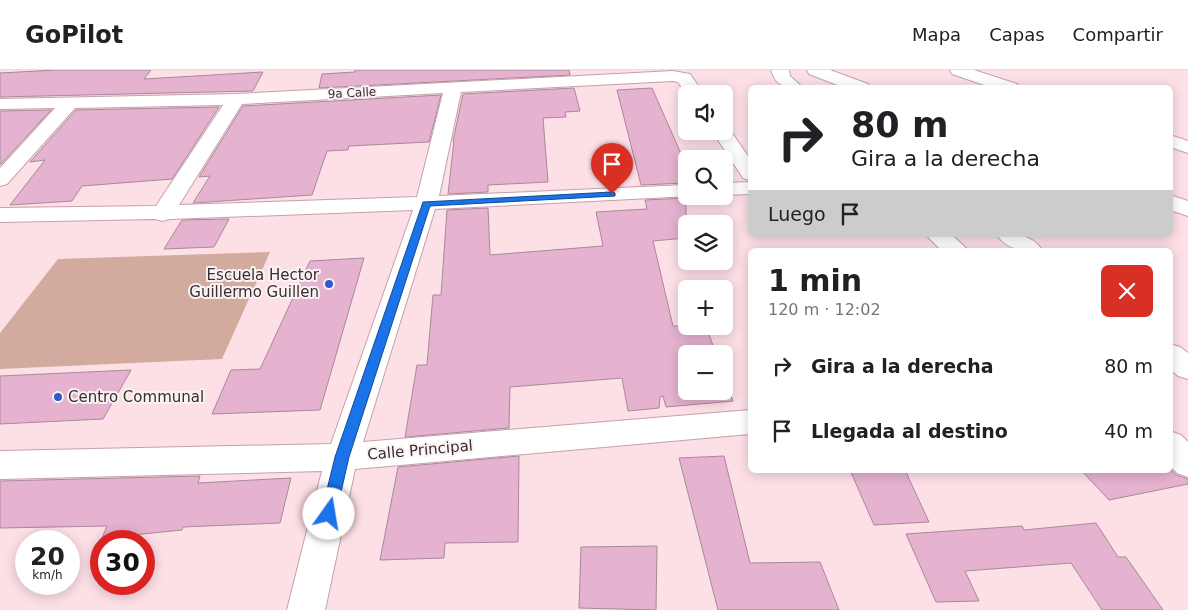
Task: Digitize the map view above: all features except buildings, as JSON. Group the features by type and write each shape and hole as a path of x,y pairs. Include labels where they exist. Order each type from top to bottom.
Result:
{"street":[{"path":"781,70 779,70 782,78 791,85"},
{"path":"815,70 854,85"},
{"path":"958,70 1002,85"},
{"name":"9a Calle","path":"0,104 236,99 673,76 684,78 689,85"},
{"path":"306,610 342,457 426,204 453,88"},
{"path":"162,214 236,99"},
{"path":"0,180 70,103"},
{"path":"727,140 748,171"},
{"path":"1173,141 1188,146"},
{"path":"733,189 748,188"},
{"path":"0,215 162,214 426,204 678,191"},
{"path":"1173,203 1188,208"},
{"path":"940,237 954,248"},
{"path":"1012,237 1027,248"},
{"path":"1173,356 1188,368"},
{"name":"Calle Principal","path":"0,464 342,457 748,422"},
{"path":"1173,447 1188,463"}],"shaded area":[{"path":"270,252 222,359 0,369 0,333 58,259"}],"place":[{"name":"Escuela Hector Guillermo Guillen","path":"329,284"},
{"name":"Centro Communal","path":"58,397"}],"route":[{"path":"329,514 342,457 426,204 612,194"}]}
